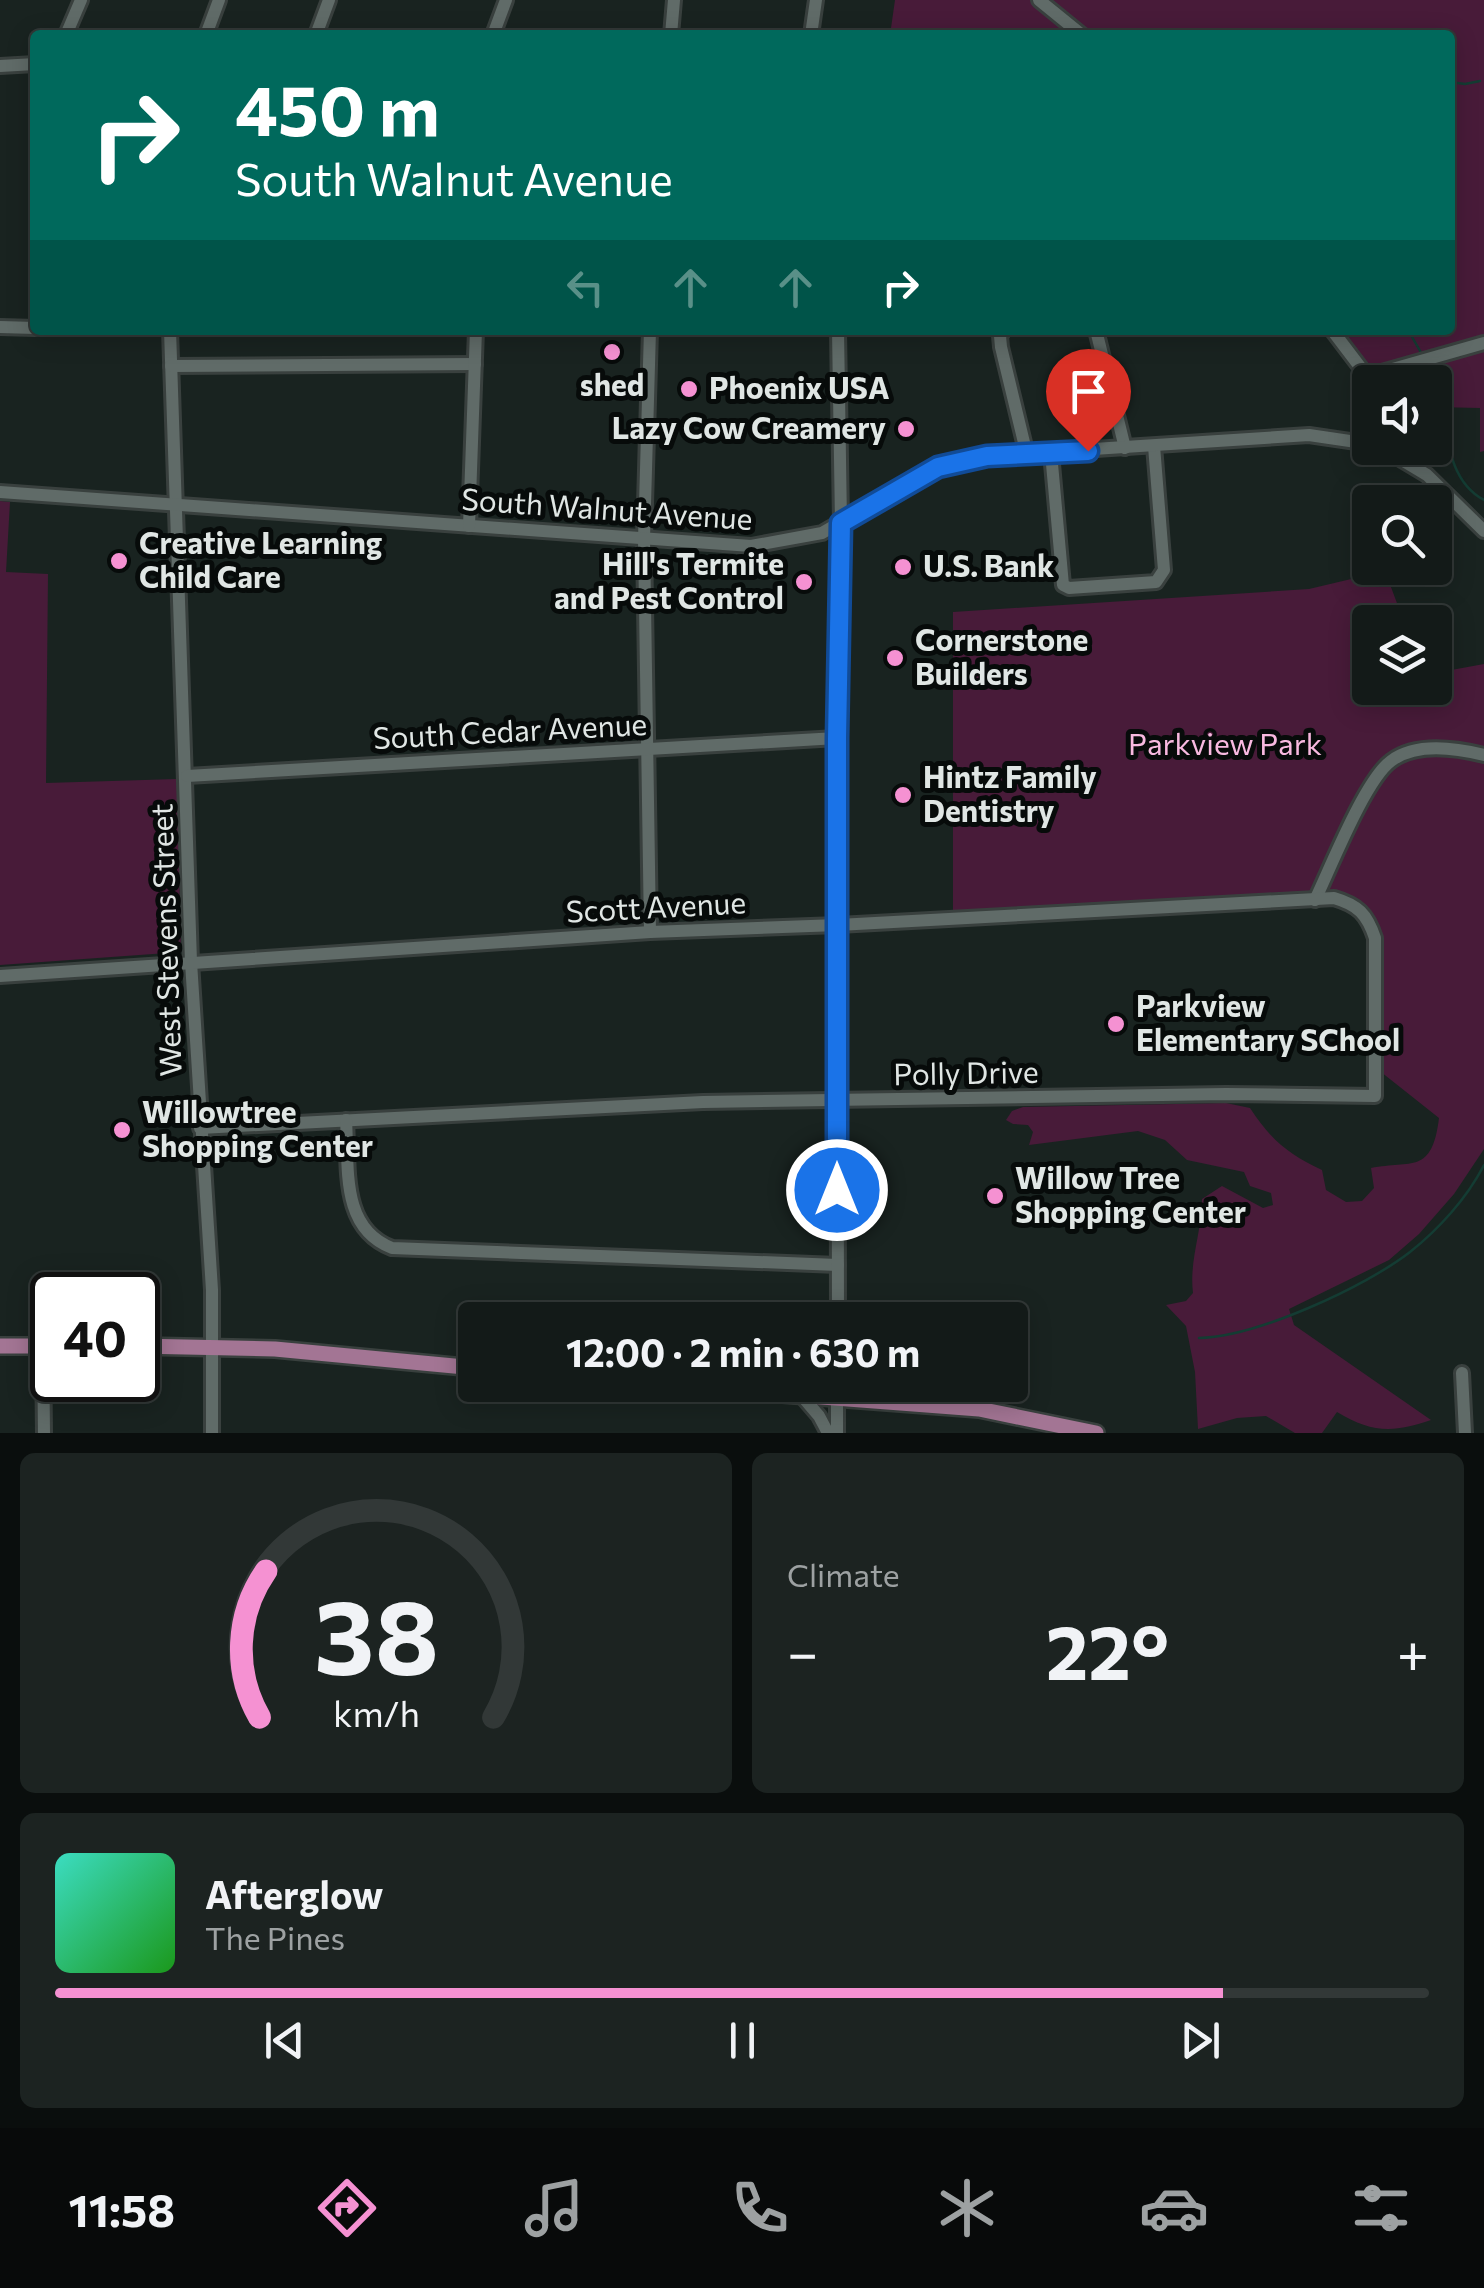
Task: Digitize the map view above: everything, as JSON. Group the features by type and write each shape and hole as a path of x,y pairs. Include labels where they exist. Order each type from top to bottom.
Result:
{"main road":[{"path":"0,1346 30,1346"},
{"path":"160,1346 212,1346 458,1367"},
{"path":"921,1402 979,1409 1096,1433"}],"street":[{"path":"68,30 80,0"},
{"path":"208,30 219,0"},
{"path":"318,30 330,0"},
{"path":"495,30 506,0"},
{"path":"672,30 674,0"},
{"path":"812,30 816,0"},
{"path":"1039,0 1076,30"},
{"path":"0,66 30,64"},
{"path":"0,327 30,328"},
{"name":"West Stevens Street","path":"170,335 192,962 212,1290 212,1433"},
{"path":"469,526 476,335"},
{"path":"650,335 644,539 650,932"},
{"path":"838,335 838,1302"},
{"path":"1001,335 1027,454"},
{"path":"1097,335 1125,448"},
{"path":"1336,335 1358,365"},
{"path":"1408,365 1484,344"},
{"path":"171,366 475,364"},
{"name":"South Walnut Avenue","path":"0,492 715,545 772,545 822,533 938,467 987,456 1309,435 1352,441"},
{"path":"1051,453 1063,584 1068,588 1104,586 1156,582 1164,570 1154,446"},
{"path":"1410,465 1428,476 1484,531"},
{"name":"South Cedar Avenue","path":"186,776 837,738"},
{"path":"1316,900 1372,784 1390,762 1406,753 1432,748 1484,755"},
{"name":"Polly Drive","path":"200,1128 702,1102 1226,1094 1376,1096 1375,938 1368,916 1351,903 1334,898 1316,900"},
{"name":"Scott Avenue","path":"0,976 650,932 838,926 1316,900"},
{"path":"346,1120 351,1199 356,1215 361,1228 376,1242 392,1248 838,1265"},
{"path":"1462,1373 1465,1433"},
{"path":"44,1433 45,1402"},
{"path":"807,1402 828,1433"},
{"path":"836,1433 837,1402"}],"green space":[{"path":"895,0 1484,0 1484,451 1480,452 1480,408 1452,407 1452,365 1363,365 1336,335 1455,335 1455,30 1076,30 1064,21 1058,30 891,30"},
{"path":"0,501 10,502 6,572 48,574 46,783 177,779 181,952 0,965"},
{"name":"Parkview Park","path":"1352,579 1352,585 1390,585 1398,605 1352,605 1352,705 1452,705 1452,670 1484,664 1484,1149 1454,1194 1419,1234 1389,1260 1289,1309 1294,1325 1431,1420 1383,1429 1337,1412 1322,1433 1295,1433 1266,1416 1237,1418 1198,1429 1195,1372 1186,1326 1166,1305 1186,1301 1193,1293 1202,1199 1222,1186 1263,1208 1273,1205 1271,1193 1250,1186 1244,1172 1187,1160 1165,1140 1138,1131 1029,1145 1033,1132 1028,1125 1006,1120 1012,1111 1023,1107 1226,1103 1250,1108 1281,1145 1322,1170 1326,1190 1346,1202 1362,1201 1374,1188 1371,1168 1409,1164 1425,1157 1436,1136 1439,1118 1381,1072 1382,966 1377,926 1369,909 1350,897 1333,890 953,912 953,612 1309,589"}],"waterway":[{"path":"1455,83 1480,81"},
{"path":"1411,335 1423,356"},
{"path":"1427,363 1435,380 1458,474 1484,500"},
{"path":"1199,1338 1279,1320 1390,1266 1442,1223 1484,1165"}],"place":[{"name":"shed","path":"612,352"},
{"name":"Phoenix USA","path":"689,389"},
{"name":"Lazy Cow Creamery","path":"906,429"},
{"name":"Creative Learning Child Care","path":"119,561"},
{"name":"U.S. Bank","path":"903,567"},
{"name":"Hill's Termite and Pest Control","path":"804,582"},
{"name":"Cornerstone Builders","path":"895,658"},
{"name":"Hintz Family Dentistry","path":"903,795"},
{"name":"Parkview Elementary SChool","path":"1116,1024"},
{"name":"Willowtree Shopping Center","path":"122,1130"},
{"name":"Willow Tree Shopping Center","path":"995,1196"}],"route":[{"path":"837,1190 841,523 938,467 987,456 1088,451"}]}
